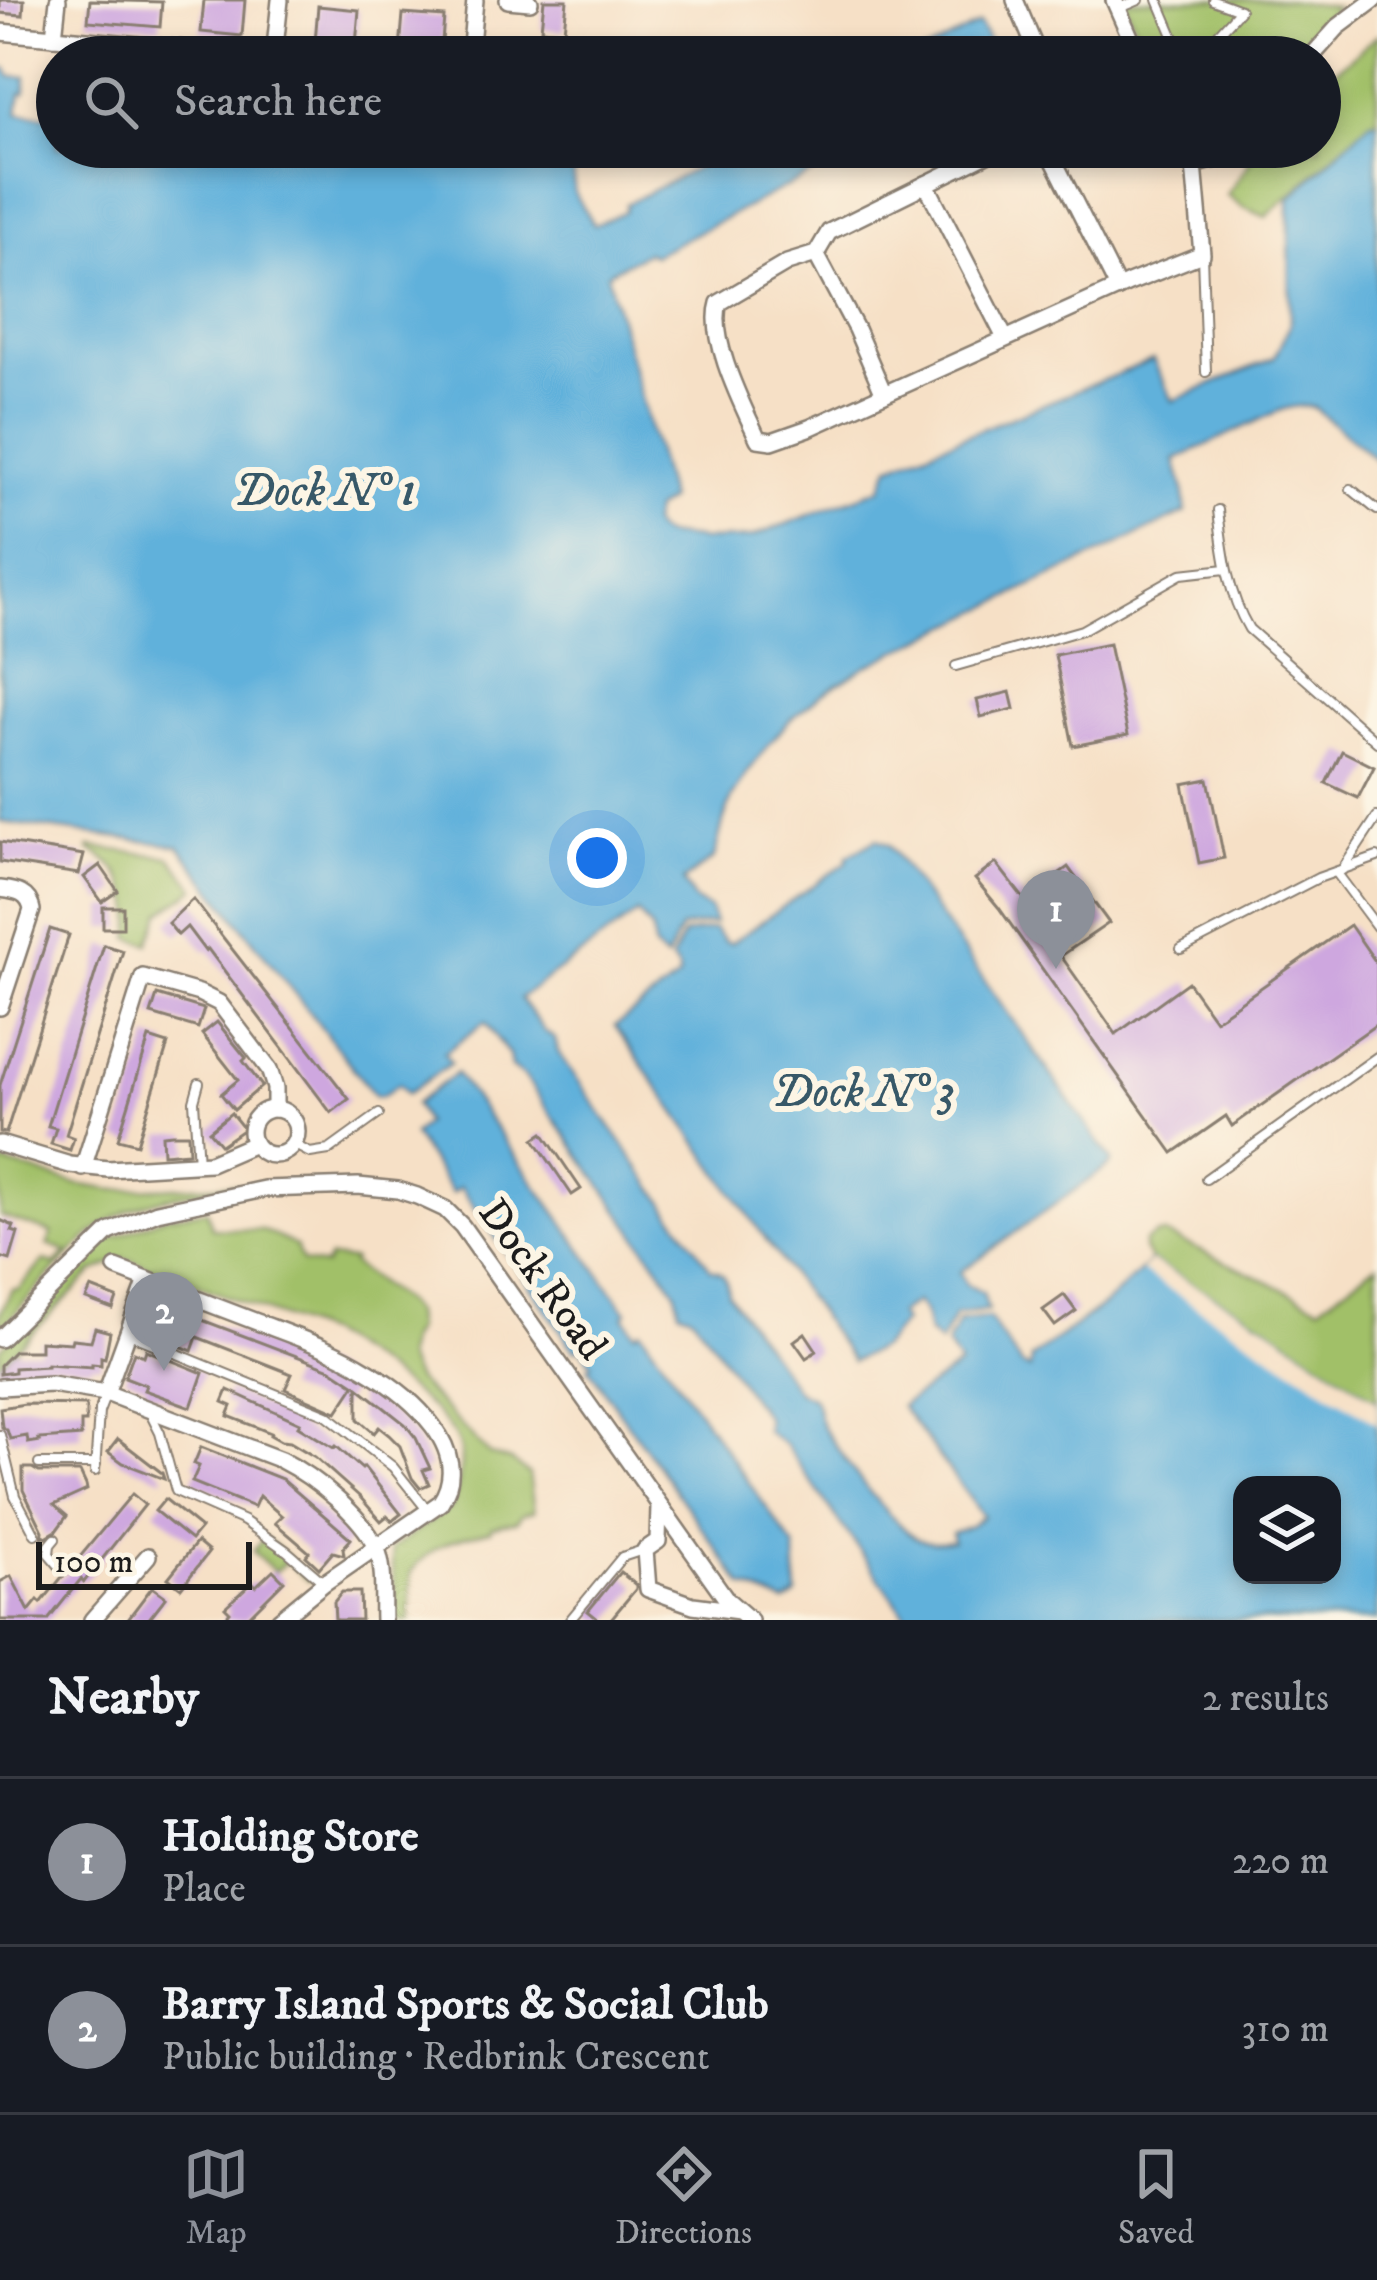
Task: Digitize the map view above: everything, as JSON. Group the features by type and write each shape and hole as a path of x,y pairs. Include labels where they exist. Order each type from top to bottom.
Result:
{"street":[{"path":"54,36 58,0"},
{"path":"276,36 280,0"},
{"path":"472,36 475,0"},
{"path":"508,0 530,2"},
{"path":"1015,0 1030,36"},
{"path":"1330,36 1374,0"},
{"path":"1116,4 1130,36"},
{"path":"0,32 43,36"},
{"path":"958,168 829,232 816,254 788,263 719,303 715,316 736,390 758,439 772,441 790,435 1202,254 1194,168"},
{"path":"1058,168 1118,288"},
{"path":"926,184 1005,338"},
{"path":"816,254 884,394"},
{"path":"0,889 20,892 32,910 0,1006"},
{"path":"83,1168 142,977 220,1004 269,1069 275,1109"},
{"path":"275,1109 294,1121 293,1144 288,1150 274,1155 254,1144 252,1123 261,1112 275,1109"},
{"path":"0,1144 83,1168 108,1169 198,1165 254,1144"},
{"name":"Dock Road","path":"0,1339 98,1241 127,1223 157,1212 284,1186 398,1190 445,1209 462,1226 727,1600 744,1616"},
{"path":"116,1268 335,1353 370,1372 438,1433 450,1456 446,1495 440,1503 279,1620"},
{"path":"106,1393 147,1280"},
{"path":"0,1387 52,1384 106,1393 302,1472 336,1498 376,1546 383,1620"},
{"path":"658,1503 658,1541 645,1550 648,1589 744,1616"},
{"path":"92,1620 148,1556"}],"lane":[{"path":"1116,4 1139,0"},
{"path":"1158,0 1174,36"},
{"path":"1214,0 1240,10 1216,36"},
{"path":"1202,254 1206,371"},
{"path":"1352,489 1377,510"},
{"path":"1217,510 1226,569 1249,629 1377,742"},
{"path":"956,666 1082,630 1181,574 1226,569"},
{"path":"1339,871 1377,817"},
{"path":"1181,949 1318,878 1377,857"},
{"path":"1339,871 1377,927"},
{"path":"1206,1179 1377,1058"},
{"path":"198,1165 194,1101 199,1083"},
{"path":"293,1144 310,1153 329,1150 380,1114"},
{"path":"127,1333 327,1415 393,1467 428,1511"},
{"path":"39,1464 95,1468 99,1412 106,1393"},
{"path":"154,1411 152,1418 176,1491 244,1521 324,1583"},
{"path":"0,1435 15,1496 35,1534"},
{"path":"7,1464 19,1464"},
{"path":"55,1539 49,1554 62,1569"},
{"path":"570,1620 622,1557 645,1550"}],"green space":[{"path":"1124,0 1286,0 1336,7 1309,36 1139,36"},
{"path":"1377,35 1377,121 1371,121 1341,148 1341,66"},
{"path":"1246,168 1320,168 1266,217 1227,195"},
{"path":"90,847 170,857 196,888 161,913 149,944 130,938 132,911 125,886 111,865"},
{"path":"0,1162 114,1190 238,1184 161,1199 118,1216 73,1252 1,1328 0,1314 12,1289 18,1290 44,1261 55,1264 67,1252 48,1245 52,1233 0,1216"},
{"path":"207,1210 212,1228 262,1230 296,1246 302,1262 325,1266 329,1258 353,1260 352,1264 413,1313 415,1329 405,1358 416,1380 490,1455 512,1461 529,1474 534,1511 446,1544 411,1572 410,1620 397,1620 391,1549 452,1507 460,1450 440,1418 358,1353 324,1333 125,1258 93,1272 0,1365 0,1349 105,1241 164,1217"},
{"path":"1157,1234 1320,1306 1377,1264 1377,1401 1266,1325 1151,1261 1144,1242"},
{"path":"264,1537 315,1580 308,1581 286,1561 275,1572 253,1551"}],"water":[{"path":"979,24 986,36 956,36"},
{"name":"Dock Nº 1","path":"4,69 10,76 26,77 18,113 36,115 36,168 570,168 574,192 594,225 697,168 823,168 653,255 647,252 607,273 669,500 654,510 651,523 662,535 706,540 752,537 881,488 890,466 1153,360 1173,401 1274,358 1290,325 1289,199 1322,168 1341,168 1341,150 1371,121 1377,121 1377,461 1315,408 1301,406 1278,411 1175,460 1186,512 866,666 789,721 732,798 714,858 683,881 695,901 710,909 715,923 681,928 666,959 654,948 652,931 638,913 520,998 555,1039 558,1052 711,1269 724,1277 728,1293 798,1392 815,1401 823,1427 853,1470 915,1537 953,1541 952,1533 983,1516 901,1406 960,1365 947,1345 959,1321 989,1318 1021,1365 1030,1369 1031,1358 1105,1304 1151,1261 1266,1325 1377,1401 1377,1620 909,1620 785,1445 766,1431 766,1418 693,1316 679,1310 676,1291 524,1076 511,1067 509,1055 485,1022 444,1053 451,1063 407,1094 399,1084 375,1096 179,846 0,822 0,75"},
{"name":"Dock Nº 3","path":"877,839 889,845 1112,1161 960,1272 966,1284 983,1293 988,1310 955,1315 940,1343 928,1333 924,1312 916,1302 898,1314 903,1322 882,1347 852,1361 615,1026 679,978 671,960 684,934 714,929 731,943"},
{"path":"456,1073 627,1312 624,1316 635,1333 641,1330 795,1548 797,1595 785,1603 743,1586 588,1367 592,1364 580,1347 575,1350 460,1187 452,1193 413,1135 425,1123 415,1104"}],"pier":[{"path":"1151,1261 1266,1325 1377,1401 1377,1424 1141,1271"}],"building":[{"path":"0,0 24,0 23,15 0,13"},
{"path":"90,0 162,2 160,27 88,21"},
{"path":"204,0 245,0 242,36 201,32"},
{"path":"544,0 567,0 564,31 541,29"},
{"path":"318,6 359,10 357,36 316,36"},
{"path":"403,14 444,17 442,36 401,36"},
{"path":"1109,644 1128,735 1073,746 1055,655"},
{"path":"1010,692 1014,709 981,717 977,700"},
{"path":"1342,751 1374,767 1358,798 1326,783"},
{"path":"1208,779 1224,858 1199,863 1183,784"},
{"path":"0,842 84,855 79,874 0,862"},
{"path":"996,863 1024,899 1068,867 1109,923 1061,956 1116,1034 1188,982 1215,1020 1350,925 1377,964 1377,1024 1232,1126 1226,1116 1173,1153 975,879"},
{"path":"100,865 118,891 102,902 84,877"},
{"path":"193,899 349,1099 331,1113 208,949 187,927 178,935 168,923"},
{"path":"103,907 123,907 123,928 103,928"},
{"path":"50,929 69,935 6,1133 0,1132 0,1085"},
{"path":"104,945 123,951 66,1135 74,1138 70,1150 51,1144 56,1128 48,1126"},
{"path":"157,995 204,1009 198,1028 151,1014"},
{"path":"217,1022 262,1086 234,1110 221,1094 238,1080 202,1034"},
{"path":"149,1038 168,1044 137,1144 118,1139"},
{"path":"231,1113 244,1129 221,1145 209,1131"},
{"path":"543,1133 581,1189 572,1195 534,1139"},
{"path":"188,1134 189,1152 163,1154 162,1135"},
{"path":"0,1220 18,1233 10,1260 0,1257"},
{"path":"91,1288 117,1298 113,1309 86,1299"},
{"path":"1064,1295 1076,1311 1055,1326 1043,1310"},
{"path":"152,1301 331,1369 355,1385 337,1412 285,1389 292,1374 197,1337 192,1351 168,1341 172,1330 158,1325 148,1314"},
{"path":"95,1328 110,1332 101,1365 47,1364 0,1374 0,1365 14,1351 40,1351 40,1341 91,1341"},
{"path":"805,1333 817,1351 806,1358 794,1341"},
{"path":"146,1350 203,1373 191,1407 144,1390 146,1385 125,1377 134,1352 144,1356"},
{"path":"358,1387 416,1438 430,1468 423,1470 429,1484 420,1488 400,1446 389,1435 379,1427 374,1433 358,1419"},
{"path":"228,1390 300,1423 298,1426 336,1446 364,1467 401,1514 392,1521 387,1516 381,1521 315,1457 228,1416 232,1406 223,1402"},
{"path":"86,1405 81,1436 28,1443 27,1436 10,1439 2,1427 0,1408"},
{"path":"118,1439 162,1473 164,1479 108,1452"},
{"path":"201,1447 282,1479 351,1539 343,1548 344,1555 333,1552 319,1568 306,1556 309,1552 275,1523 282,1516 259,1496 254,1507 192,1482"},
{"path":"23,1468 80,1472 86,1485 87,1490 54,1505 67,1516 42,1539 43,1531 23,1490"},
{"path":"132,1494 145,1505 48,1620 0,1620 0,1582 11,1576 29,1611 38,1600 41,1603"},
{"path":"165,1499 201,1528 191,1540 155,1511"},
{"path":"197,1542 209,1552 181,1588 168,1578"},
{"path":"273,1570 284,1581 245,1620 223,1620 230,1612 225,1607"},
{"path":"620,1572 636,1589 610,1620 599,1620 588,1611"},
{"path":"152,1587 166,1597 148,1620 127,1620"},
{"path":"342,1592 360,1592 361,1620 335,1620 334,1602"}],"place":[{"name":"Holding Store","path":"1056,969"},
{"name":"Barry Island Sports & Social Club","path":"164,1371"}]}
